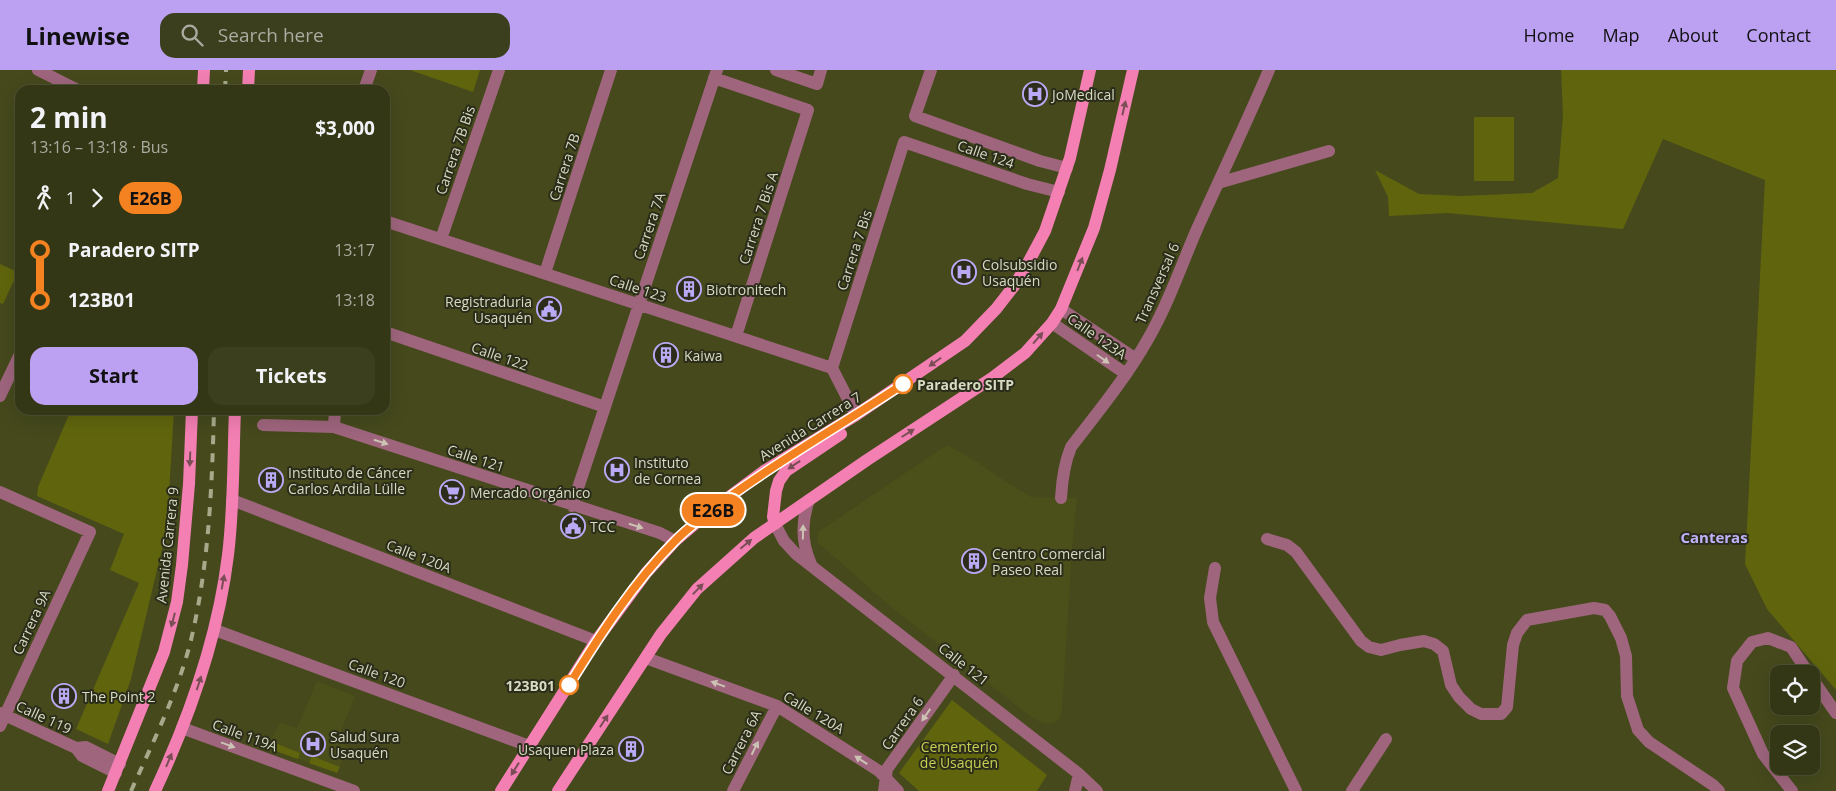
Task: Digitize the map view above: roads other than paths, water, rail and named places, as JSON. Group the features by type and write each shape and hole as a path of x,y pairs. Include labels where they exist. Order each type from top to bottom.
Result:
{"main road":[{"path":"203,85 204,70"},
{"path":"248,85 249,70"},
{"name":"Avenida Carrera 7","path":"501,791 596,641 646,573 675,541 710,511 764,471 856,416 965,341 996,309 1014,286 1044,231 1067,168 1090,70"},
{"path":"558,791 678,611 697,589 749,542 866,460 992,378 1025,353 1052,322 1062,309 1101,207 1133,70"},
{"path":"775,524 773,517 774,497 779,481 786,471 848,428 888,394"},
{"name":"Avenida Carrera 9","path":"108,791 164,652 177,602 189,484 192,415"},
{"path":"156,791 196,694 215,630 228,555 235,415"}],"street":[{"path":"38,70 68,85"},
{"path":"366,85 371,70"},
{"name":"Carrera 7B Bis","path":"441,239 499,70"},
{"name":"Carrera 7B","path":"545,273 611,70"},
{"path":"776,70 817,84 821,70"},
{"name":"Calle 124","path":"931,70 915,116 1040,161 1067,168"},
{"name":"Transversal 6","path":"1061,498 1062,478 1071,447 1126,374 1162,312 1218,183 1246,126 1269,70"},
{"name":"Carrera 7 Bis A","path":"716,74 808,110 736,336"},
{"name":"Carrera 7A","path":"572,506 716,74"},
{"name":"Calle 124","path":"904,142 1027,184 1059,192"},
{"name":"Carrera 7 Bis","path":"832,368 904,142"},
{"path":"1218,183 1329,151"},
{"name":"Calle 123","path":"390,222 832,368"},
{"name":"Calle 123A","path":"1062,309 1136,359"},
{"name":"Calle 123A","path":"1052,322 1126,374"},
{"name":"Calle 122","path":"390,334 605,407"},
{"path":"0,396 15,364"},
{"path":"832,368 856,416"},
{"path":"334,427 335,415"},
{"name":"Calle 121","path":"263,424 334,427 572,506 660,533 675,541"},
{"name":"Carrera 9A","path":"0,492 90,532 2,718"},
{"name":"Calle 120A","path":"232,500 596,641"},
{"path":"809,500 804,518 802,539 805,552 811,564"},
{"name":"Calle 121","path":"775,524 784,541 796,554 1080,774 1097,791"},
{"path":"1267,539 1287,545 1296,552 1354,634 1369,647 1381,650 1424,641 1434,644 1443,651 1451,685 1458,697 1471,709 1481,714 1501,714 1508,707 1513,646 1517,632 1526,620 1594,608 1605,610 1622,638 1626,656 1627,696 1638,730 1649,742 1719,791"},
{"path":"1215,568 1210,598 1213,622 1296,791"},
{"name":"Calle 120","path":"215,630 529,746"},
{"path":"1792,791 1763,754 1733,688 1737,662 1752,642 1768,638 1791,647 1803,665"},
{"name":"Calle 120A","path":"646,658 777,706 879,771 885,786 898,791"},
{"name":"Carrera 6","path":"885,786 888,769 954,675"},
{"path":"1820,689 1836,712"},
{"name":"Carrera 6A","path":"733,791 777,706"},
{"name":"Calle 119","path":"2,718 76,748 86,748 118,768"},
{"name":"Calle 119A","path":"182,728 354,791"},
{"path":"1352,791 1386,739"},
{"path":"1075,791 1080,774"}],"railway":[{"path":"225,85 226,70"},
{"path":"131,791 172,698 191,640 206,554 211,497 214,415"}],"place":[{"name":"JoMedical","path":"1035,94"},
{"name":"Colsubsidio Usaquén","path":"964,272"},
{"name":"Biotronitech","path":"689,289"},
{"name":"Registraduria Usaquén","path":"549,309"},
{"name":"Kaiwa","path":"666,355"},
{"name":"Paradero SITP","path":"903,384"},
{"name":"Instituto de Cornea","path":"617,470"},
{"name":"Instituto de Cáncer Carlos Ardila Lülle","path":"271,480"},
{"name":"Mercado Orgánico","path":"452,492"},
{"name":"TCC","path":"573,526"},
{"name":"Centro Comercial Paseo Real","path":"974,561"},
{"name":"123B01","path":"569,685"},
{"name":"The Point 2","path":"64,696"},
{"name":"Salud Sura Usaquén","path":"313,744"},
{"name":"Usaquen Plaza","path":"631,749"}],"district":[{"name":"Canteras","path":"1714,537"}],"park label":[{"name":"Cementerio de Usaquén","path":"959,754"}]}
